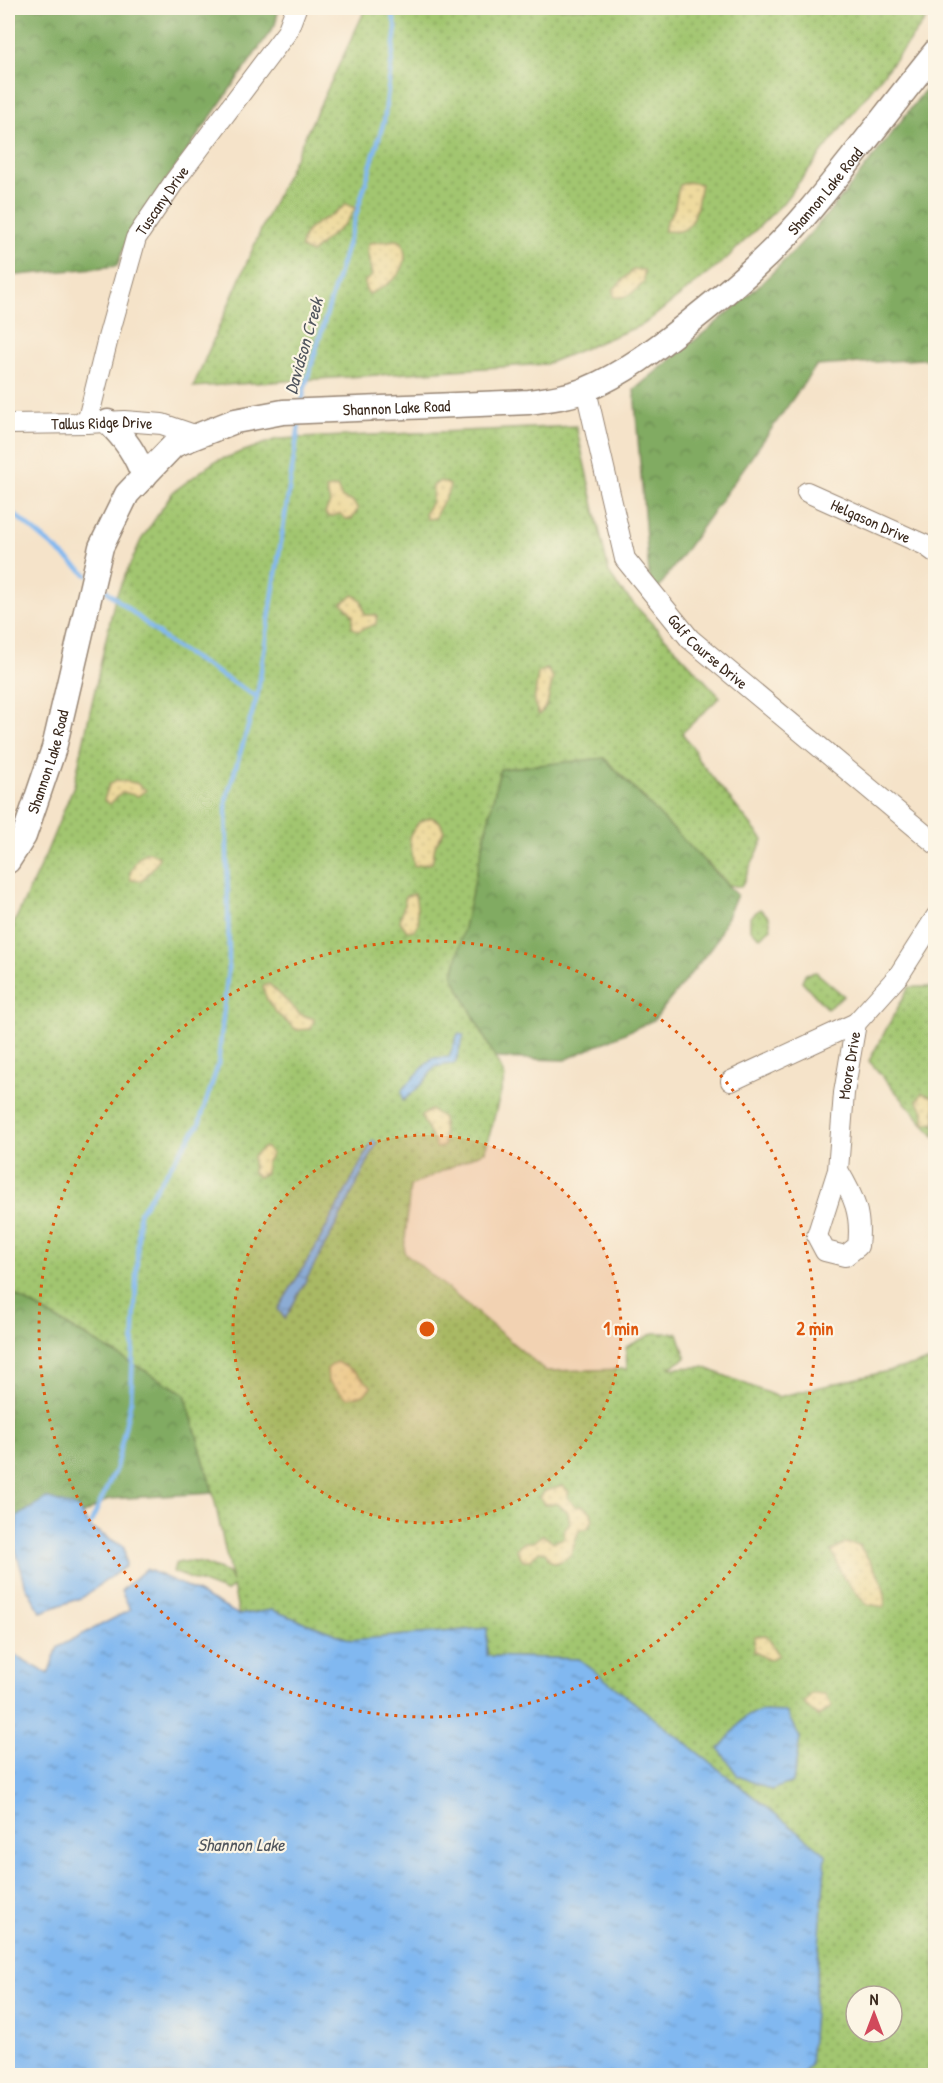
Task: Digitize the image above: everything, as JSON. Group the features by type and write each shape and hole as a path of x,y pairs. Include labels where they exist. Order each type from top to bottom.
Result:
{"main road":[{"name":"Shannon Lake Road","path":"8,861 24,836 54,748 101,547 127,494 174,445 235,421 283,412 529,402 558,398 586,390 620,372 663,344 712,305 767,255 808,212 936,51"},
{"path":"98,423 123,437 132,450 144,477"}],"street":[{"name":"Tuscany Drive","path":"98,423 108,338 136,238 174,182 287,32 296,8"},
{"name":"Golf Course Drive","path":"586,390 625,559 690,639 936,844"},
{"name":"Tallus Ridge Drive","path":"8,424 124,421 162,424 197,436"},
{"name":"Helgason Drive","path":"807,492 925,545 936,553"},
{"name":"Moore Drive","path":"838,1170 844,1093 856,1023 899,975 936,916"},
{"path":"731,1081 856,1023"}],"green space":[{"path":"8,8 279,8 275,25 130,232 117,266 8,276"},
{"path":"366,8 935,8 782,204 726,259 644,324 546,364 193,387 264,223"},
{"path":"935,77 935,358 816,366 651,599 634,390 745,299 800,244 860,174"},
{"path":"576,426 609,573 620,589 720,697 682,733 694,749 697,758 763,840 741,887 729,885 707,862 697,864 656,823 646,800 604,758 453,976 505,1077 485,1151 410,1186 404,1252 546,1371 627,1369 626,1347 654,1333 678,1333 686,1358 669,1368 703,1367 778,1397 935,1360 935,2075 801,2075 810,2065 579,1659 487,1656 486,1628 351,1640 272,1610 239,1615 233,1586 226,1592 173,1572 175,1564 195,1562 228,1573 232,1582 213,1493 185,1394 8,1291 8,936 45,856 74,785 115,598 141,540 173,492 214,462 277,439"},
{"path":"604,758 737,895 715,943 654,1020 565,1060 495,1058 453,976 500,769"},
{"path":"760,909 769,917 771,928 760,937 750,929 750,917"},
{"path":"816,972 844,996 827,1009 802,981 805,974"},
{"path":"909,987 935,987 935,1137 869,1061"},
{"path":"8,1291 185,1394 213,1493 109,1499 20,1551 8,1524"}],"sand":[{"path":"687,182 701,184 694,218 686,228 680,231 665,231 680,185"},
{"path":"346,204 355,208 344,224 311,253 301,248 306,232"},
{"path":"397,240 402,242 405,252 402,268 392,280 369,294 365,288 365,281 372,276 367,249 369,243"},
{"path":"633,270 644,270 644,282 631,294 614,297 613,290"},
{"path":"440,481 450,485 449,490 435,518 427,519 425,513 432,502 433,486"},
{"path":"337,487 342,498 353,502 358,509 352,519 346,519 340,514 329,517 325,513 330,503 326,489"},
{"path":"354,595 361,600 365,615 377,615 376,624 358,631 352,627 353,615 342,603"},
{"path":"547,669 553,678 547,705 539,715 534,703 538,673"},
{"path":"116,780 136,783 146,790 138,796 122,792 110,804 104,800 109,785"},
{"path":"431,817 440,822 444,831 435,846 432,863 414,866 409,837 419,822"},
{"path":"149,852 159,857 156,863 142,881 131,880 130,874 137,860"},
{"path":"414,894 419,922 414,930 407,931 400,921 406,896"},
{"path":"269,984 300,1014 314,1019 311,1029 297,1030 275,1011 267,1000 263,986"},
{"path":"922,1093 935,1098 935,1123 924,1124 924,1111 917,1101"},
{"path":"431,1110 443,1118 444,1146 437,1148 421,1116"},
{"path":"265,1147 272,1154 266,1163 266,1173 258,1177 253,1173 253,1156"},
{"path":"336,1362 354,1371 371,1386 364,1395 347,1398 328,1381 327,1369"},
{"path":"563,1486 569,1492 567,1497 576,1507 583,1506 591,1512 593,1520 587,1529 580,1529 573,1550 562,1561 554,1563 549,1560 545,1552 539,1551 530,1560 523,1560 516,1549 525,1542 533,1542 542,1535 554,1542 564,1538 565,1529 570,1523 568,1513 558,1504 544,1504 540,1497 545,1491"},
{"path":"845,1543 859,1545 874,1567 884,1590 884,1607 866,1604 843,1577 832,1551"},
{"path":"766,1635 779,1655 769,1660 753,1651 755,1636"},
{"path":"811,1694 825,1694 832,1707 818,1716 804,1704"}],"water":[{"path":"458,1034 464,1035 455,1063 435,1067 422,1084 403,1101 402,1090 432,1058 449,1057"},
{"path":"373,1140 377,1143 343,1212 285,1319 278,1309 314,1250"},
{"path":"46,1498 78,1508 89,1527 124,1547 126,1566 83,1597 41,1612 26,1587 15,1548 17,1517"},
{"name":"Shannon Lake","path":"146,1569 185,1586 239,1615 272,1610 351,1640 487,1628 487,1656 579,1659 826,1854 810,2065 801,2076 8,2075 8,1651 48,1674 58,1647 130,1610 121,1591"},
{"path":"761,1711 786,1712 800,1738 793,1782 771,1790 738,1776 719,1749 745,1717"}],"waterway":[{"name":"Davidson Creek","path":"302,404 304,390 384,121 396,28 391,8"},
{"path":"89,1527 116,1468 131,1400 139,1213 199,1124 218,1065 229,960 226,800 257,697 300,418"},
{"path":"8,509 87,575"},
{"path":"101,586 172,645 257,697"}]}
